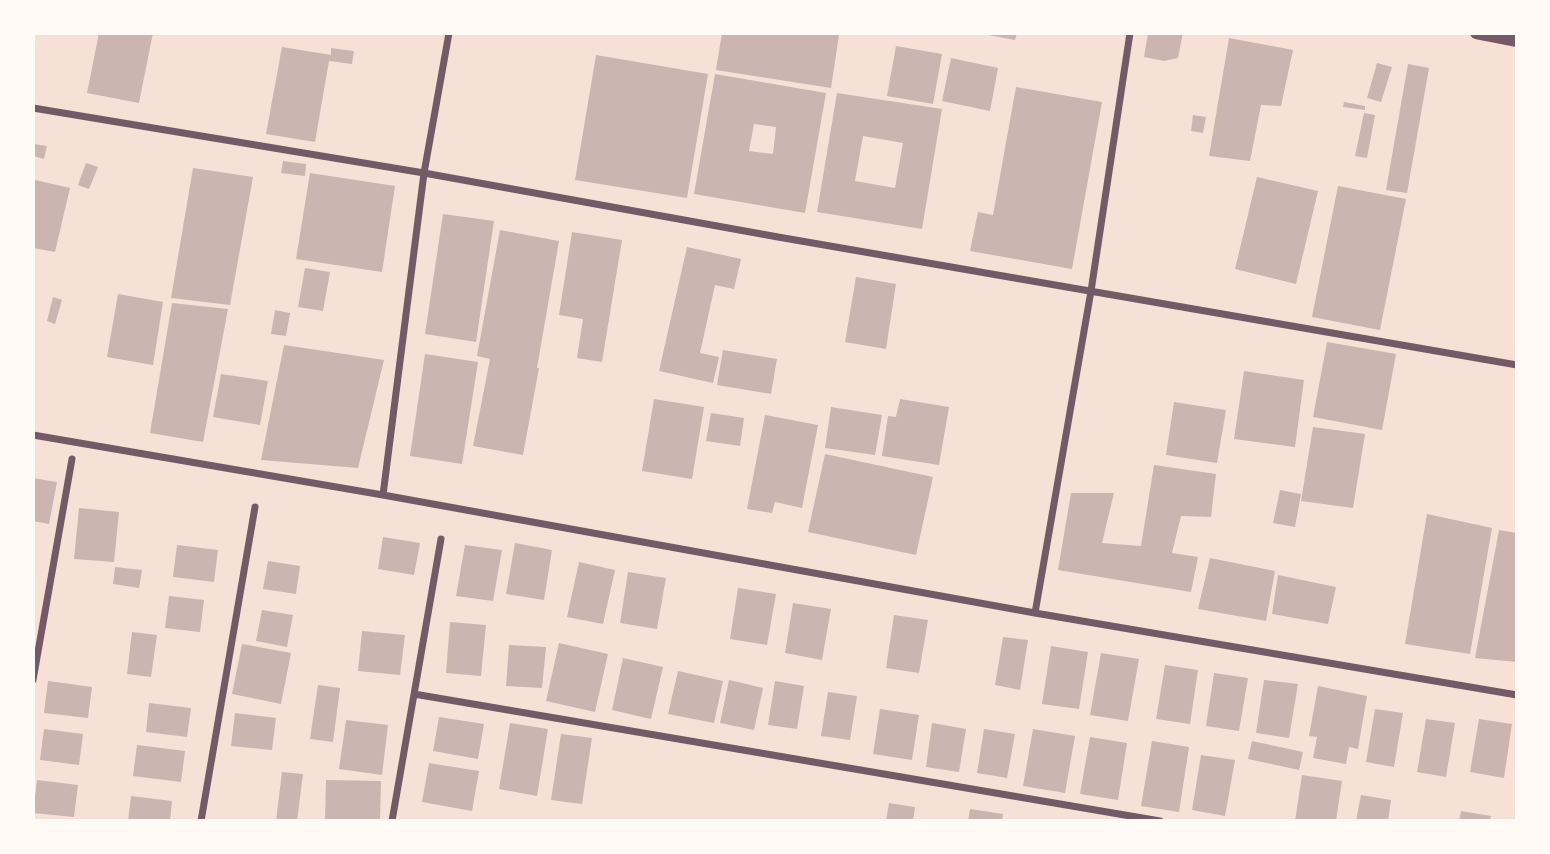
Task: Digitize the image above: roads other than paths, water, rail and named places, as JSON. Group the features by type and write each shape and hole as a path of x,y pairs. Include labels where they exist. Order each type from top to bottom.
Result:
{"street":[{"path":"383,495 424,173 449,33"},
{"path":"1035,613 1091,291 1130,33"},
{"path":"1476,33 1517,41"},
{"path":"33,108 424,173 1517,365"},
{"path":"33,435 383,495 1035,613 1517,695"},
{"path":"33,680 72,459"},
{"path":"201,821 255,508"},
{"path":"392,821 441,539"},
{"path":"33,621 43,622"},
{"path":"414,694 1160,821"}]}
